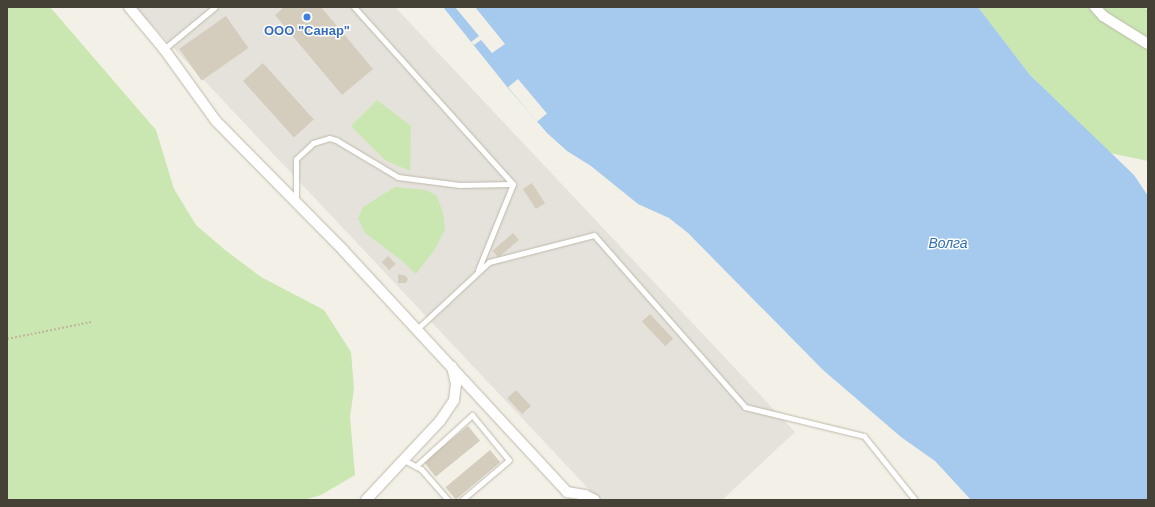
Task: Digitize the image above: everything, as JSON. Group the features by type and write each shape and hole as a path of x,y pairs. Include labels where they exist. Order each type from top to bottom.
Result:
{"street":[{"path":"129,7 164,49 216,120 452,366 570,496 585,496 595,500"},
{"path":"1095,7 1103,16 1148,44"},
{"path":"366,500 440,421 454,400 456,384 452,366"}],"lane":[{"path":"164,49 215,7"},
{"path":"354,7 513,184"},
{"path":"296,202 296,159 313,143 329,138 336,140 398,177 459,185 513,184"},
{"path":"477,273 513,184"},
{"path":"417,329 489,262 594,235 745,407 864,436 915,500"},
{"path":"416,466 472,415 509,460 462,500"},
{"path":"404,460 421,469 448,500"}],"path":[{"path":"7,339 91,322"}],"shaded area":[{"path":"135,7 395,7 795,432 722,500 599,500"}],"green space":[{"path":"7,7 50,7 156,130 174,189 196,225 225,250 261,277 324,310 351,352 354,389 350,417 355,475 321,495 304,500 7,500"},
{"path":"978,7 1143,7 1148,10 1148,161 1110,153 1030,75"},
{"path":"377,100 411,126 410,171 385,160 351,126"},
{"path":"395,187 426,190 437,196 443,213 445,229 435,249 416,274 401,260 364,232 358,218 363,207"}],"water":[{"name":"Волга","path":"443,7 978,7 1030,75 1134,175 1148,196 1148,500 971,500 935,461 901,437 823,370 688,233 669,218 638,204 591,166 567,151 547,133 508,88"}],"pier":[{"path":"455,7 475,7 505,44 492,53 481,40 474,45 471,42 479,36"},
{"path":"518,79 547,113 537,122 508,87"}],"building":[{"path":"284,7 321,7 373,69 342,95 275,15"},
{"path":"226,16 248,48 202,81 179,49"},
{"path":"263,63 314,119 294,138 243,81"},
{"path":"532,183 545,203 536,209 523,189"},
{"path":"513,233 519,240 499,258 493,251"},
{"path":"388,256 396,264 389,270 382,262"},
{"path":"398,274 406,276 408,279 406,283 398,283"},
{"path":"650,314 673,339 665,346 642,322"},
{"path":"516,390 531,406 522,414 507,398"},
{"path":"468,426 480,441 436,477 424,462"},
{"path":"490,450 500,462 456,500 446,487"}],"place":[{"name":"ООО \"Санар\"","path":"307,17"}]}
